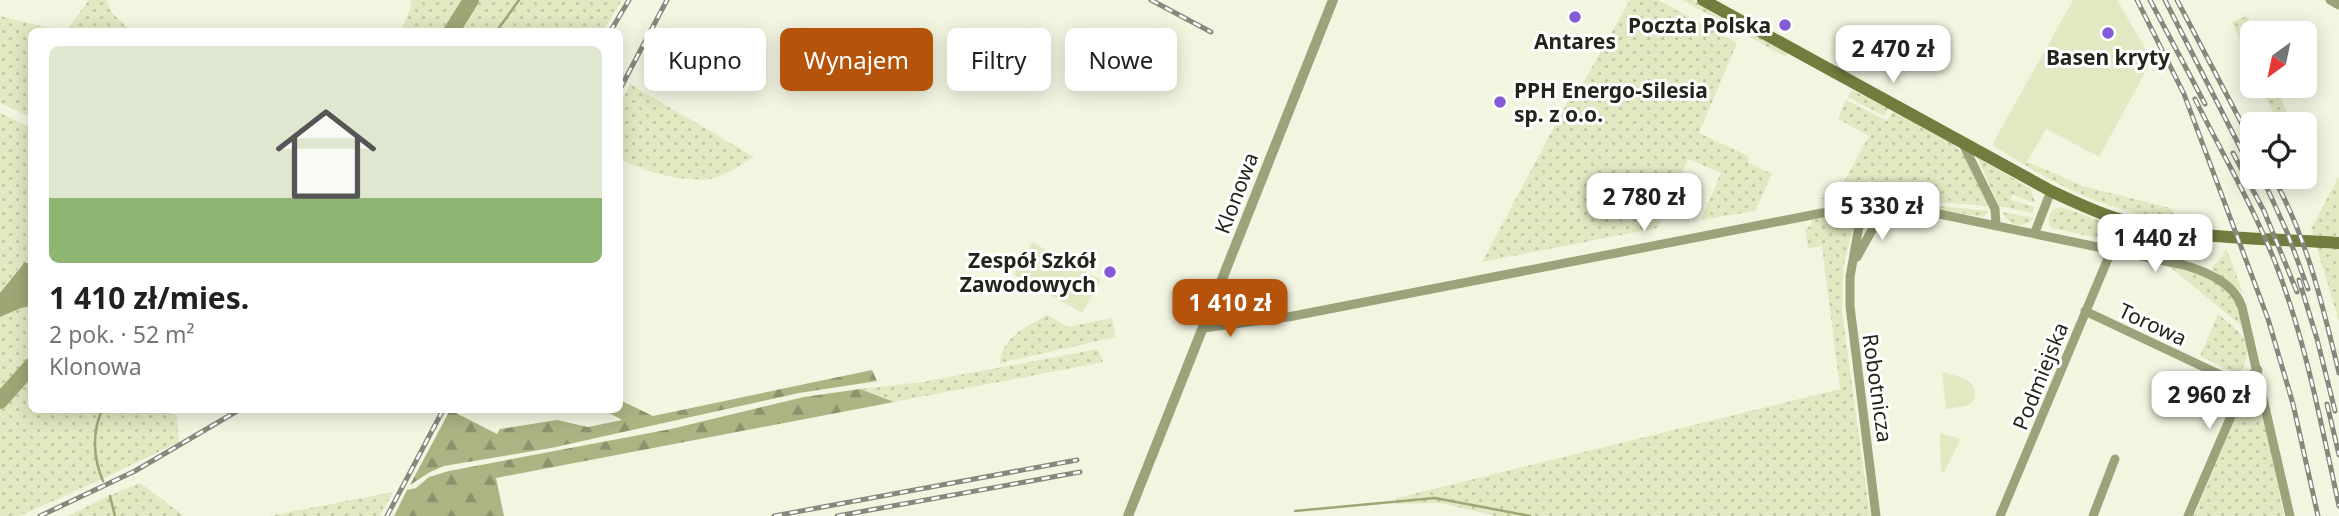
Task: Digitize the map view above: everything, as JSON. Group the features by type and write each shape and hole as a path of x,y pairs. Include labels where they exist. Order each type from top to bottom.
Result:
{"main road":[{"path":"1703,0 2051,191 2093,210 2160,228 2339,243"}],"street":[{"name":"Klonowa","path":"1128,516 1333,0"},
{"path":"2330,0 2339,5"},
{"path":"1961,141 1995,209 1996,224"},
{"path":"2035,232 2051,191"},
{"path":"1203,328 1300,315 1822,213 1862,209 1925,211 2192,267 2230,287 2238,296 2242,307 2290,516"},
{"name":"Robotnicza","path":"1862,209 1849,284 1850,306 1877,516"},
{"name":"Robotnicza","path":"1853,265 1872,230 1879,209"},
{"name":"Podmiejska","path":"2000,516 2112,249"},
{"path":"1211,309 1229,317 1254,321"},
{"name":"Torowa","path":"2085,311 2244,386"},
{"path":"2188,516 2244,386 2258,370"},
{"path":"2093,516 2115,459"}],"shaded area":[{"path":"89,0 106,0 112,13 128,28 68,28"},
{"path":"410,0 622,0 605,28 402,28 412,5"},
{"path":"1630,0 1658,0 1737,43 1699,133 1748,156 1749,163 1772,174 1755,211 1701,220 1721,173 1688,159 1657,228 1482,262 1574,90 1578,92"},
{"path":"1682,0 1693,0 1788,52 1786,57"},
{"path":"2073,0 2117,0 2152,60 2099,157 2046,129 2025,165 1992,145"},
{"path":"0,16 49,28 28,28 28,116 0,103"},
{"path":"2247,16 2249,21 2240,21 2240,40 2232,22"},
{"path":"630,84 754,157 720,176 698,180 663,175 623,160 623,98"},
{"path":"1852,90 1888,108 1884,116 1848,97"},
{"path":"2266,98 2281,98 2287,112 2273,112"},
{"path":"1846,100 1887,121 1893,111 1953,143 1964,156 1989,206 1895,199 1817,199 1836,196 1869,136 1838,119"},
{"path":"0,113 28,126 28,264 21,265 0,293"},
{"path":"1977,157 2031,189 2035,203 2012,195 2011,200 2035,207 2032,213 1999,206"},
{"path":"2028,162 2083,186 2170,208 2179,222 2138,214 2099,202 2043,176 2025,165"},
{"path":"2339,176 2339,321 2311,229"},
{"path":"1927,207 1989,211 1983,217"},
{"path":"2061,207 2124,229 2121,243 2052,228 2049,223 2050,216 2054,209"},
{"path":"2002,212 2034,218 2025,224 2016,225"},
{"path":"1848,216 1854,223 1843,268 1842,312 1870,516 1495,516 1441,503 1395,504 1397,498 1840,389 1822,246 1808,248 1805,228 1812,226 1811,220"},
{"path":"2129,230 2185,240 2188,257 2126,245"},
{"path":"1032,242 1101,280 1082,313 1014,275"},
{"path":"2226,248 2243,293 2211,269"},
{"path":"24,263 28,263 28,307 0,317 0,293"},
{"path":"2169,266 2204,276 2228,290 2236,300 2244,328"},
{"path":"28,307 28,413 171,413 177,416 179,442 20,516 0,516 0,317"},
{"path":"2218,314 2235,328 2244,340 2247,354 2240,375 2200,356"},
{"path":"1047,315 1068,327 1112,318 1115,337 1000,363 1001,354 1010,340"},
{"path":"1098,349 1103,362 894,402 860,389 922,382"},
{"path":"1942,372 1972,384 1975,394 1973,402 1966,406 1946,409"},
{"path":"2256,379 2284,516 2194,516 2248,387"},
{"path":"1940,433 1961,439 1944,472 1941,471"},
{"path":"140,483 184,516 68,516 106,497"},
{"path":"393,492 380,516 269,516"}],"green space":[{"path":"872,370 877,381 799,393 551,448 444,466 410,485 448,413 456,413 497,434 500,429 557,420 588,427 622,420 609,413 623,413 623,401 653,416"},
{"path":"860,389 894,402 496,478 504,516 394,516 407,490 416,488 429,477 449,471 671,429 804,397"}],"waterway":[{"path":"454,28 471,0"},
{"path":"499,28 519,0"},
{"path":"0,401 28,370"},
{"path":"101,413 95,445 103,481"},
{"path":"110,496 115,516"},
{"path":"1295,511 1435,498 1530,516"}],"railway":[{"path":"612,28 629,0"},
{"path":"623,83 667,0"},
{"path":"1151,0 1211,32"},
{"path":"2137,0 2184,94 2268,319 2293,404 2318,516"},
{"path":"2150,0 2205,104"},
{"path":"2165,0 2240,147"},
{"path":"2177,0 2240,120"},
{"path":"2195,99 2257,220 2286,292 2312,383 2339,506"},
{"path":"2233,153 2264,211 2297,292"},
{"path":"2267,189 2308,289"},
{"path":"2279,189 2305,248 2339,373"},
{"path":"2299,280 2335,411"},
{"path":"2327,404 2339,455"},
{"path":"40,516 135,471 234,413"},
{"path":"387,516 441,413"},
{"path":"774,516 1077,460"},
{"path":"837,516 1080,472"}],"place":[{"name":"Antares","path":"1575,17"},
{"name":"Poczta Polska","path":"1785,25"},
{"name":"Basen kryty","path":"2108,33"},
{"name":"PPH Energo-Silesia sp. z o.o.","path":"1500,102"},
{"name":"Zespół Szkół Zawodowych","path":"1110,272"}]}
